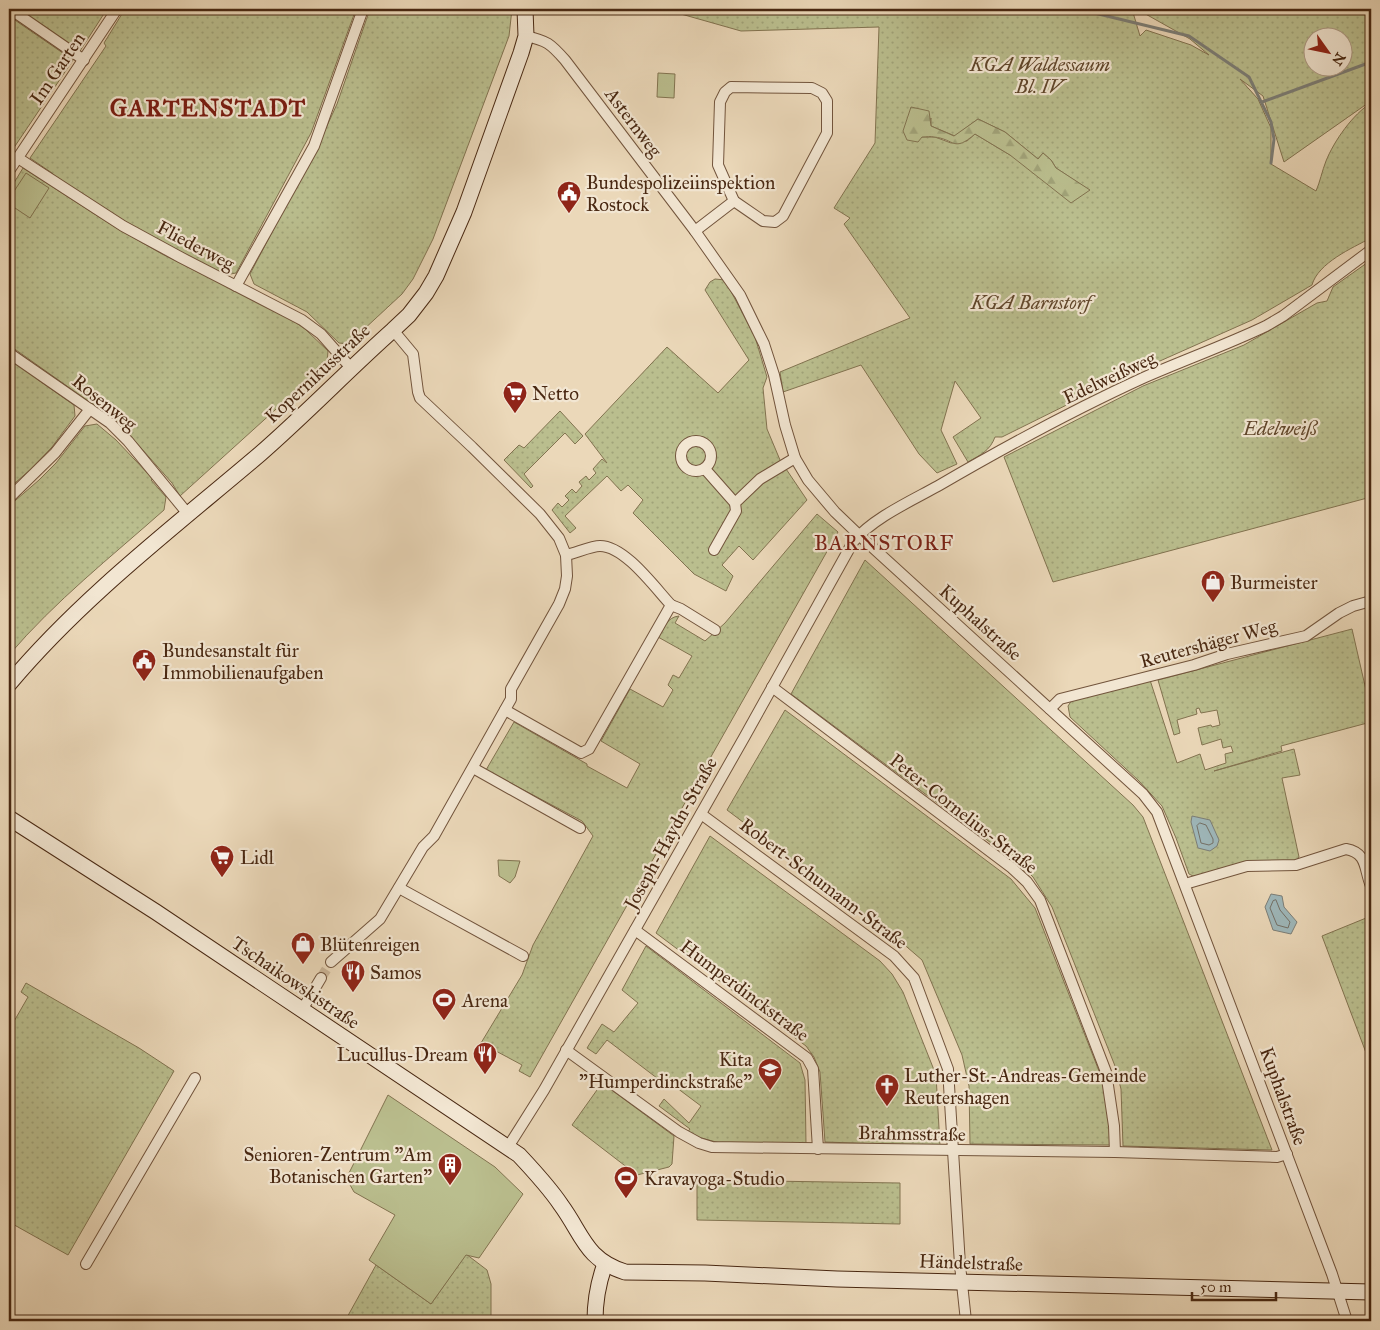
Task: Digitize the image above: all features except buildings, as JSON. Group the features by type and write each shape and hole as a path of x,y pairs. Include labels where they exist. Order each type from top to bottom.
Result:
{"street":[{"path":"10,9 84,60"},
{"name":"Im Garten","path":"9,171 117,9"},
{"path":"236,286 314,146 363,9"},
{"name":"Kopernikusstraße","path":"9,684 36,652 71,617 261,452 393,330 426,293 450,246 518,62 526,36 526,9"},
{"name":"Asternweg","path":"526,36 551,44 695,231 744,302 764,344 774,375"},
{"path":"731,87 812,88 822,93 827,101 827,133 783,216 775,222 763,221 734,201 718,165 720,102 725,92 731,87"},
{"name":"Fliederweg","path":"18,158 123,226 302,320 322,334 351,368"},
{"path":"695,231 734,201"},
{"name":"Edelweißweg","path":"859,535 881,519 992,454 1144,378 1266,326 1295,308 1371,250"},
{"path":"331,962 380,919 423,847 434,836 511,699 511,689 562,596 567,576 566,555 559,538 540,514 420,398 413,354 393,330"},
{"name":"Rosenweg","path":"9,353 110,423 128,441 188,514"},
{"name":"Kuphalstraße","path":"774,375 785,426 795,458 814,487 859,535 1050,708 1150,802 1157,812 1332,1274 1347,1321"},
{"path":"9,498 55,453 90,409"},
{"path":"735,503 760,479 795,458"},
{"path":"705,469 735,503 736,510 714,550"},
{"name":"Joseph-Haydn-Straße","path":"508,1148 524,1124 701,814 853,542 859,535"},
{"path":"566,555 600,546 613,549 634,565 671,605 715,630"},
{"name":"Reutershäger Weg","path":"1050,708 1060,699 1194,665 1227,654 1306,636 1339,613 1353,606 1371,601"},
{"path":"505,710 581,753 589,749 671,605"},
{"name":"Peter-Cornelius-Straße","path":"772,687 1012,868 1027,882 1040,900 1106,1072 1114,1126 1115,1152"},
{"path":"472,768 580,828"},
{"name":"Robert-Schumann-Straße","path":"701,814 894,956 914,978 948,1069 961,1282 966,1321"},
{"name":"Tschaikowskistraße","path":"9,818 156,912 519,1155 562,1206 586,1246 605,1264"},
{"path":"1185,884 1247,866 1296,866 1346,849 1359,854 1363,860 1371,886"},
{"path":"399,888 523,956"},
{"name":"Humperdinckstraße","path":"635,930 807,1058 813,1069 818,1149"},
{"path":"302,1010 321,978"},
{"name":"Brahmsstraße","path":"566,1050 679,1132 699,1143 712,1147 1115,1152 1276,1157 1287,1154"},
{"path":"86,1264 195,1078"},
{"path":"595,1321 595,1298 605,1264"},
{"name":"Händelstraße","path":"605,1264 625,1272 1371,1292"}],"green space":[{"path":"19,9 107,9 80,51"},
{"path":"125,9 356,9 311,133 236,273 225,275 133,227 59,182 52,173 30,158 106,46 104,43"},
{"path":"370,9 512,9 509,36 433,239 413,279 402,294 348,344 339,343 307,312 254,284 250,274 320,141 337,104"},
{"name":"KGA Barnstorf","path":"678,9 1132,9 1140,36 1146,30 1191,45 1209,55 1190,39 1142,12 1145,9 1371,9 1371,101 1284,162 1263,96 1240,79 1258,99 1271,128 1271,164 1316,191 1326,161 1339,137 1351,121 1371,103 1371,238 1328,263 1315,277 1312,285 1252,320 1115,381 1002,437 995,437 987,449 968,462 953,437 981,418 955,381 941,430 957,464 937,473 919,454 861,365 783,392 780,372 910,318 844,224 850,218 834,208 875,143 879,27 741,31 681,14","holes":["931,118 931,126 955,136 978,119 1005,132 1038,159 1043,153 1056,168 1089,190 1010,155 975,134 967,141 951,143 935,137 922,137"]},
{"path":"9,16 73,60 9,155"},
{"path":"658,73 675,74 674,98 657,97"},
{"path":"911,107 929,111 931,126 954,136 978,119 1005,132 1038,159 1043,153 1056,168 1090,190 1071,203 1010,155 975,134 968,140 958,144 941,138 931,137 922,137 918,142 907,140 903,131"},
{"path":"23,168 115,227 162,254 286,316 305,329 328,351 327,363 180,496 172,483 119,423 9,345 9,191"},
{"path":"26,173 49,188 30,218 9,204 9,199"},
{"name":"Edelweiß","path":"1371,260 1371,497 1053,582 1004,457 1143,386 1244,345 1317,303 1327,301 1333,287"},
{"path":"715,279 725,280 755,337 767,377 763,388 767,429 780,460 807,500 753,560 739,546 722,565 733,576 726,591 694,574 633,513 643,500 628,485 621,491 607,476 565,516 576,528 570,533 552,510 558,503 562,507 569,500 565,496 572,489 576,493 582,486 579,482 586,476 589,480 596,473 593,469 602,459 607,463 585,434 667,347 718,393 749,360 705,290 710,282"},
{"path":"9,357 38,376 37,379 74,405 75,416 52,447 9,488"},
{"path":"560,411 583,436 575,444 565,433 524,474 533,486 531,488 504,460 519,445 524,448"},
{"path":"97,424 116,440 153,479 151,480 166,497 164,510 64,598 9,655 9,506 56,463 85,426"},
{"path":"817,514 838,532 530,1077 519,1071 522,1065 481,1043 522,975 533,945 593,836 582,821 486,770 514,722 627,788 640,764 601,741 630,689 663,707 673,690 668,685 673,675 679,678 692,656 658,637 666,624 671,619 679,616 675,623 705,641 725,623"},
{"path":"865,560 1133,805 1143,817 1272,1150 1123,1146 1121,1089 1115,1066 1052,907 1033,877 1022,866 791,694"},
{"path":"1352,629 1371,712 1371,722 1281,746 1282,751 1214,771 1294,749 1300,775 1282,778 1299,857 1296,861 1193,876 1189,874 1162,806 1139,781 1070,717 1068,706 1072,700 1150,680 1177,763 1200,754 1205,770 1226,763 1225,754 1233,752 1231,746 1223,748 1221,739 1202,745 1198,728 1220,725 1217,710 1201,713 1199,708 1196,709 1197,714 1177,720 1180,733 1174,735 1158,680"},
{"path":"785,710 1011,879 1035,908 1101,1076 1107,1097 1111,1145 970,1144 969,1086 962,1055 922,960 893,935 727,810"},
{"path":"710,836 880,961 892,974 903,992 936,1075 940,1146 825,1142 820,1072 814,1057 806,1046 656,933"},
{"path":"498,860 520,861 515,877 510,883 499,876"},
{"path":"1371,916 1371,1066 1322,936"},
{"path":"646,946 800,1063 805,1080 806,1144 720,1143 686,1134 690,1129 659,1106 664,1099 689,1123 701,1106 673,1085 670,1088 607,1040 596,1054 587,1048 602,1024 614,1032 638,1003 622,990"},
{"path":"26,983 139,1048 174,1071 68,1255 9,1222 9,1030 28,997 21,992"},
{"path":"602,1083 674,1136 672,1164 669,1167 637,1175 572,1125"},
{"path":"388,1095 495,1167 523,1194 479,1258 466,1255 431,1304 369,1260 395,1215 354,1192 349,1183 349,1173"},
{"path":"697,1180 900,1183 900,1224 697,1220"},
{"path":"466,1254 487,1270 491,1284 491,1321 345,1321 376,1265 431,1304"}],"water":[{"path":"1192,816 1210,820 1219,840 1217,846 1210,851 1198,848 1191,822"},
{"path":"1271,894 1282,896 1284,907 1297,922 1291,934 1273,930 1265,907"}],"waterway":[{"path":"1078,9 1189,36 1249,77 1271,122 1274,139 1271,163"},
{"path":"1262,102 1371,62"}],"tunnel":[{"path":"321,978 331,962"}],"place":[{"name":"Bundespolizeiinspektion Rostock","path":"569,214"},
{"name":"Netto","path":"515,414"},
{"name":"Burmeister","path":"1213,603"},
{"name":"Bundesanstalt für Immobilienaufgaben","path":"144,682"},
{"name":"Lidl","path":"222,878"},
{"name":"Blütenreigen","path":"303,965"},
{"name":"Samos","path":"353,993"},
{"name":"Arena","path":"444,1021"},
{"name":"Lucullus-Dream","path":"485,1075"},
{"name":"Kita \"Humperdinckstraße\"","path":"770,1091"},
{"name":"Luther-St.-Andreas-Gemeinde Reutershagen","path":"887,1107"},
{"name":"Senioren-Zentrum \"Am Botanischen Garten\"","path":"450,1186"},
{"name":"Kravayoga-Studio","path":"626,1199"}],"district":[{"name":"GARTENSTADT","path":"208,108"},
{"name":"BARNSTORF","path":"884,543"}],"park label":[{"name":"KGA Waldessaum Bl. IV","path":"1040,75"}]}
